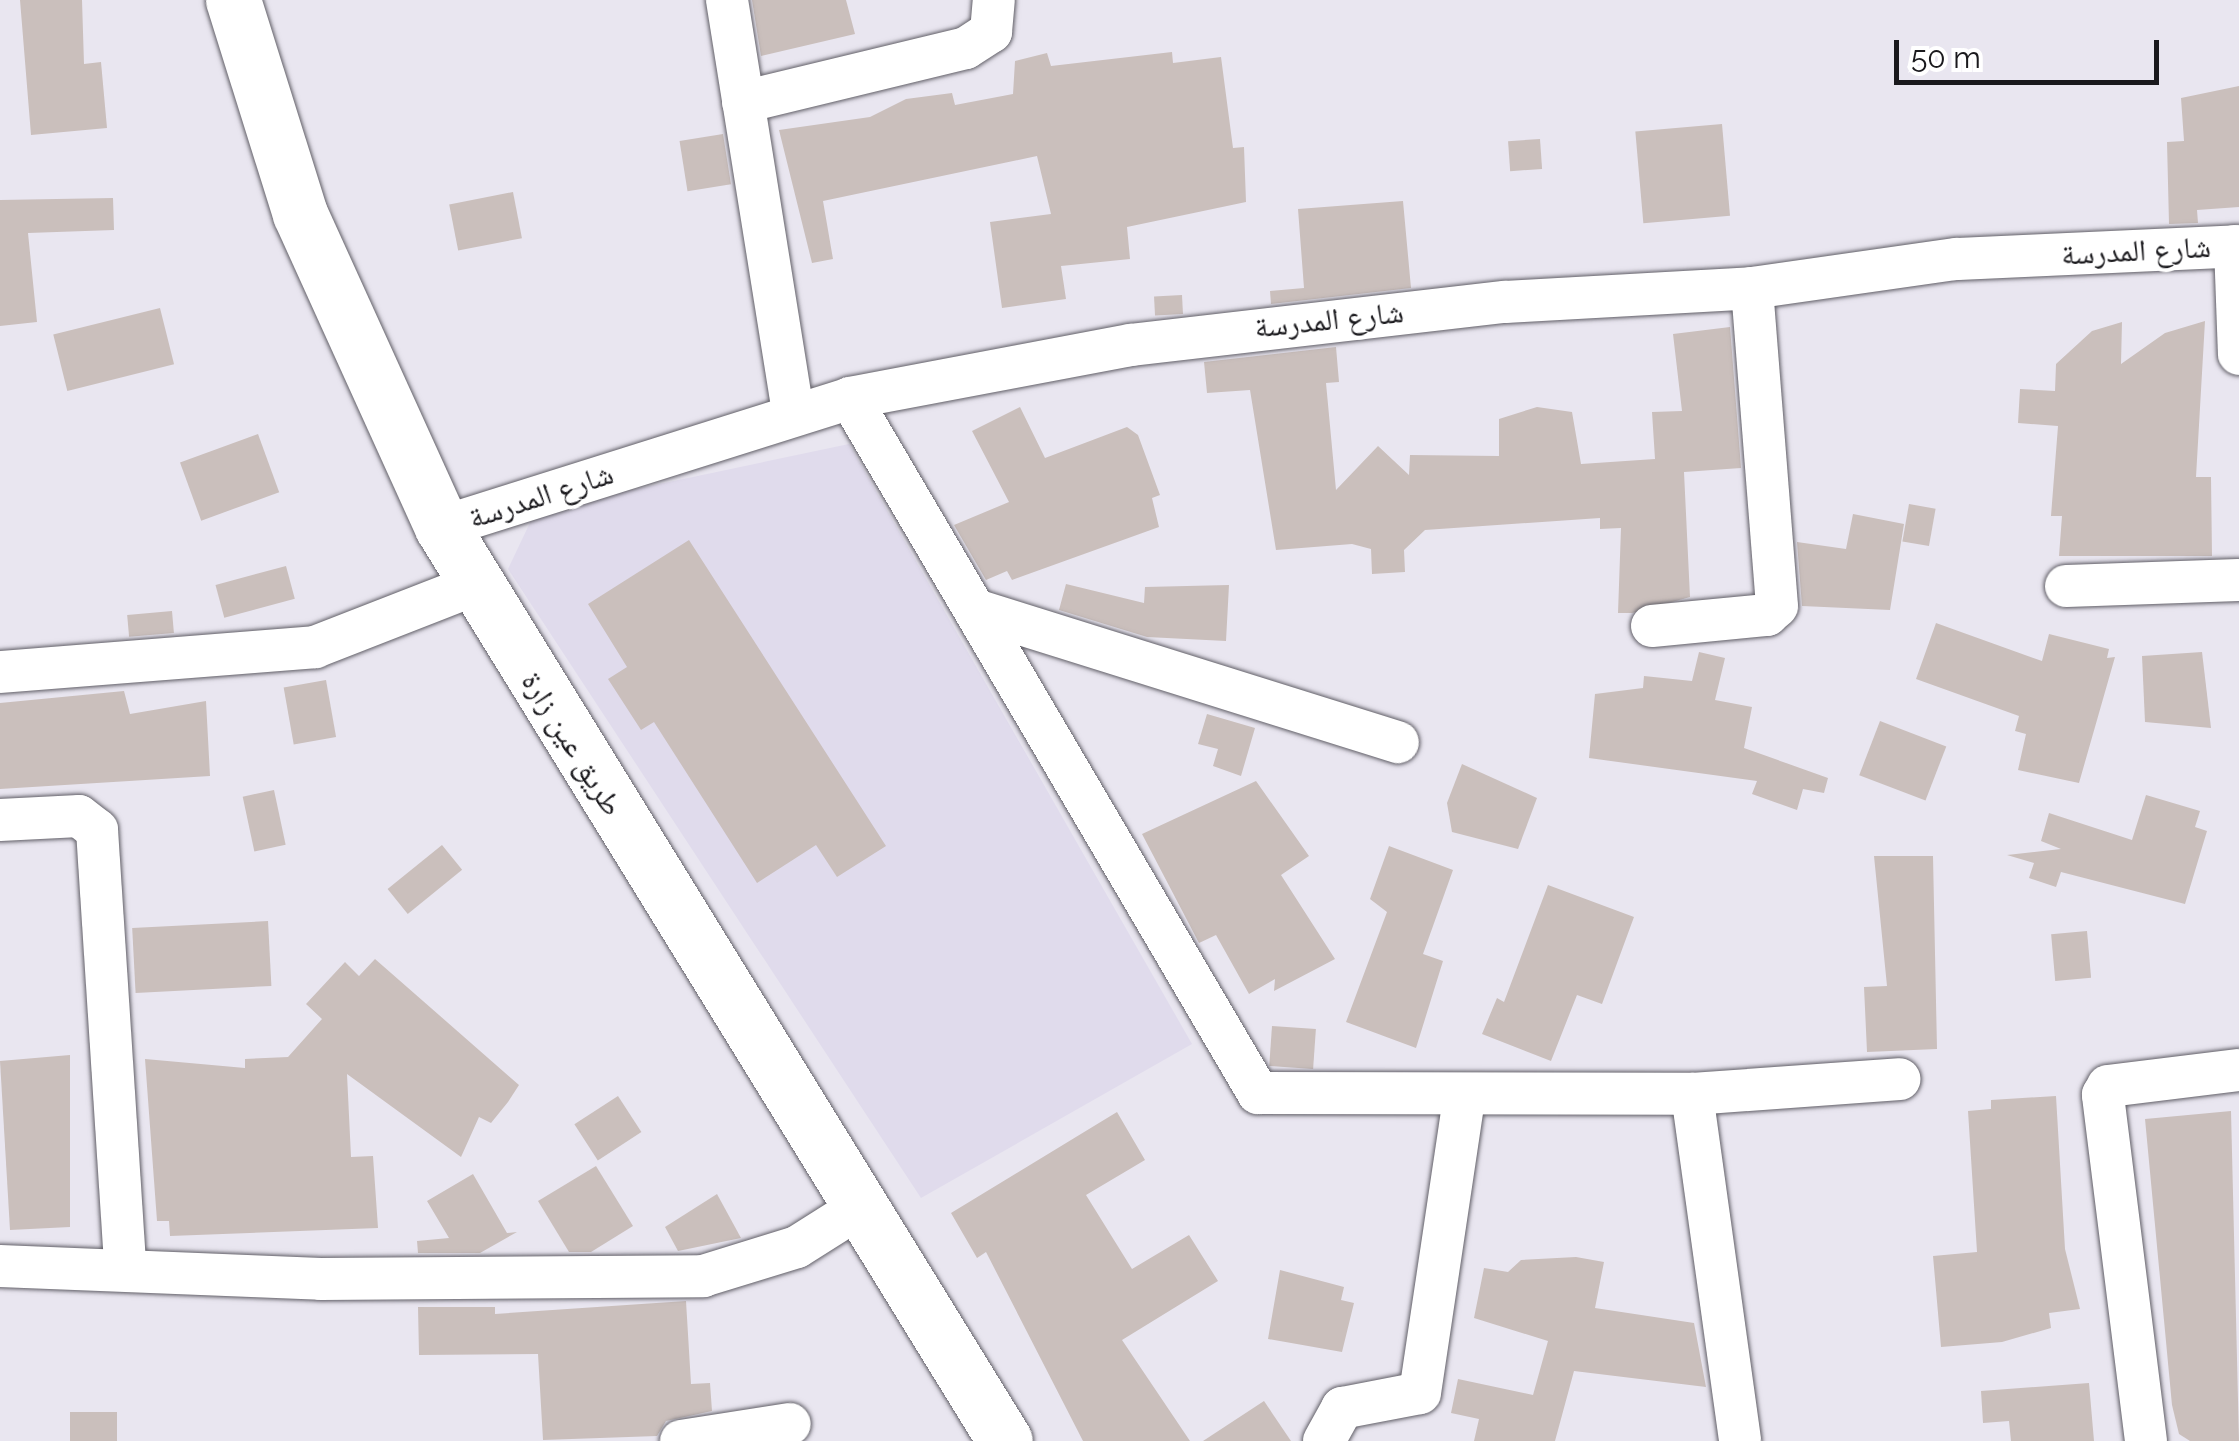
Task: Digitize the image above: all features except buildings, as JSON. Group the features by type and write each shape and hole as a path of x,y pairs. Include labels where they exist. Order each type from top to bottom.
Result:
{"main road":[{"name":"طريق عين زارة","path":"233,0 300,214 442,528 474,585 865,1204 1005,1441"}],"street":[{"path":"727,0 793,414"},
{"path":"743,102 966,48 990,32 994,0"},
{"name":"شارع المدرسة","path":"442,528 850,398 1314,319 1752,288 1957,259 2237,246"},
{"path":"2237,246 2239,354"},
{"path":"1652,626 1766,616 1777,606 1752,288"},
{"path":"850,398 1258,1093 1464,1098 1692,1094 1899,1079"},
{"path":"2066,586 2239,580"},
{"path":"0,672 315,646 474,585"},
{"path":"978,611 1398,742"},
{"path":"0,820 79,816 97,830 125,1268"},
{"path":"2146,1441 2103,1095 2108,1086 2239,1070"},
{"path":"1692,1094 1740,1441"},
{"path":"1324,1441 1342,1408 1420,1394 1464,1098"},
{"path":"0,1266 125,1268 321,1280 703,1276 796,1247 865,1204"},
{"path":"681,1441 790,1424"}],"shaded area":[{"path":"849,444 1192,1044 921,1198 508,569 536,510"}]}
